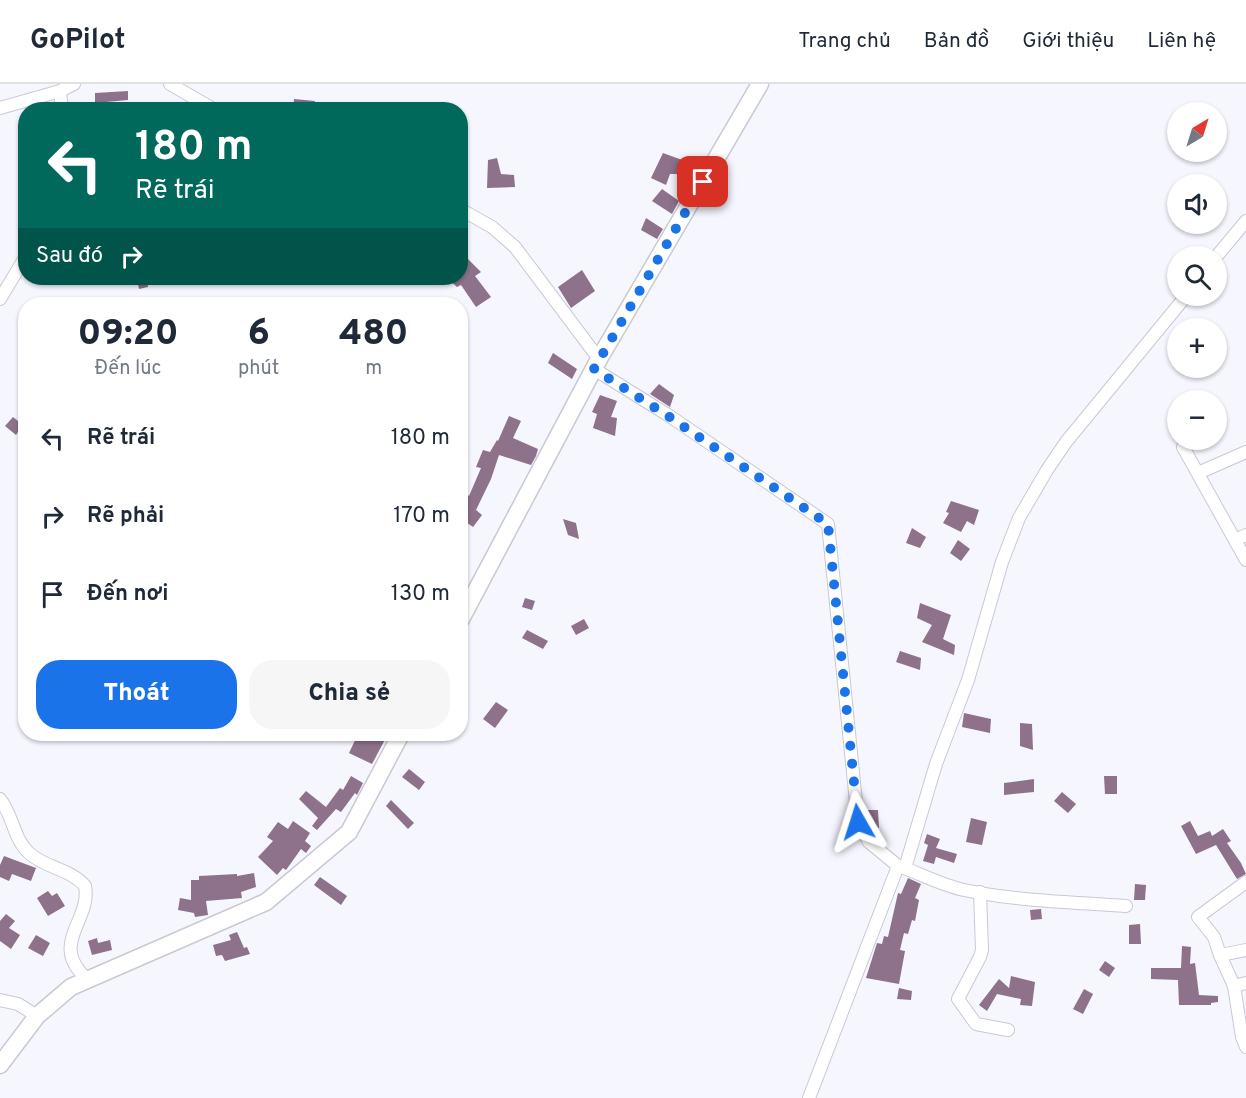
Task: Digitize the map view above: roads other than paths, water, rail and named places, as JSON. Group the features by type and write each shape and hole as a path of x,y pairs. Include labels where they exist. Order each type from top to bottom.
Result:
{"street":[{"path":"35,84 37,97"},
{"path":"20,102 60,91 74,84"},
{"path":"170,84 201,102"},
{"path":"468,606 596,364 760,84"},
{"path":"60,91 61,102"},
{"path":"0,108 18,103"},
{"path":"468,214 492,227 515,247 596,364 668,416 828,524 858,822 869,842 901,867 940,884 980,892 1126,906"},
{"path":"1227,246 1243,229"},
{"path":"0,299 18,269"},
{"path":"809,1098 901,867 968,680 1002,562 1019,518 1066,442 1178,306"},
{"path":"1185,450 1240,537 1246,560"},
{"path":"1198,473 1246,452"},
{"path":"0,1065 37,1016 71,987 266,902 349,832 397,741"},
{"path":"0,799 15,833 31,855 48,866 72,875 85,886 86,896 74,932 71,952 78,971 88,980"},
{"path":"1246,882 1198,916 1214,938 1220,955 1240,985 1242,1037 1246,1047"},
{"path":"980,892 982,950 958,999 976,1024 1008,1030"},
{"path":"1220,955 1246,950"},
{"path":"0,1000 18,1004 37,1016"}]}
